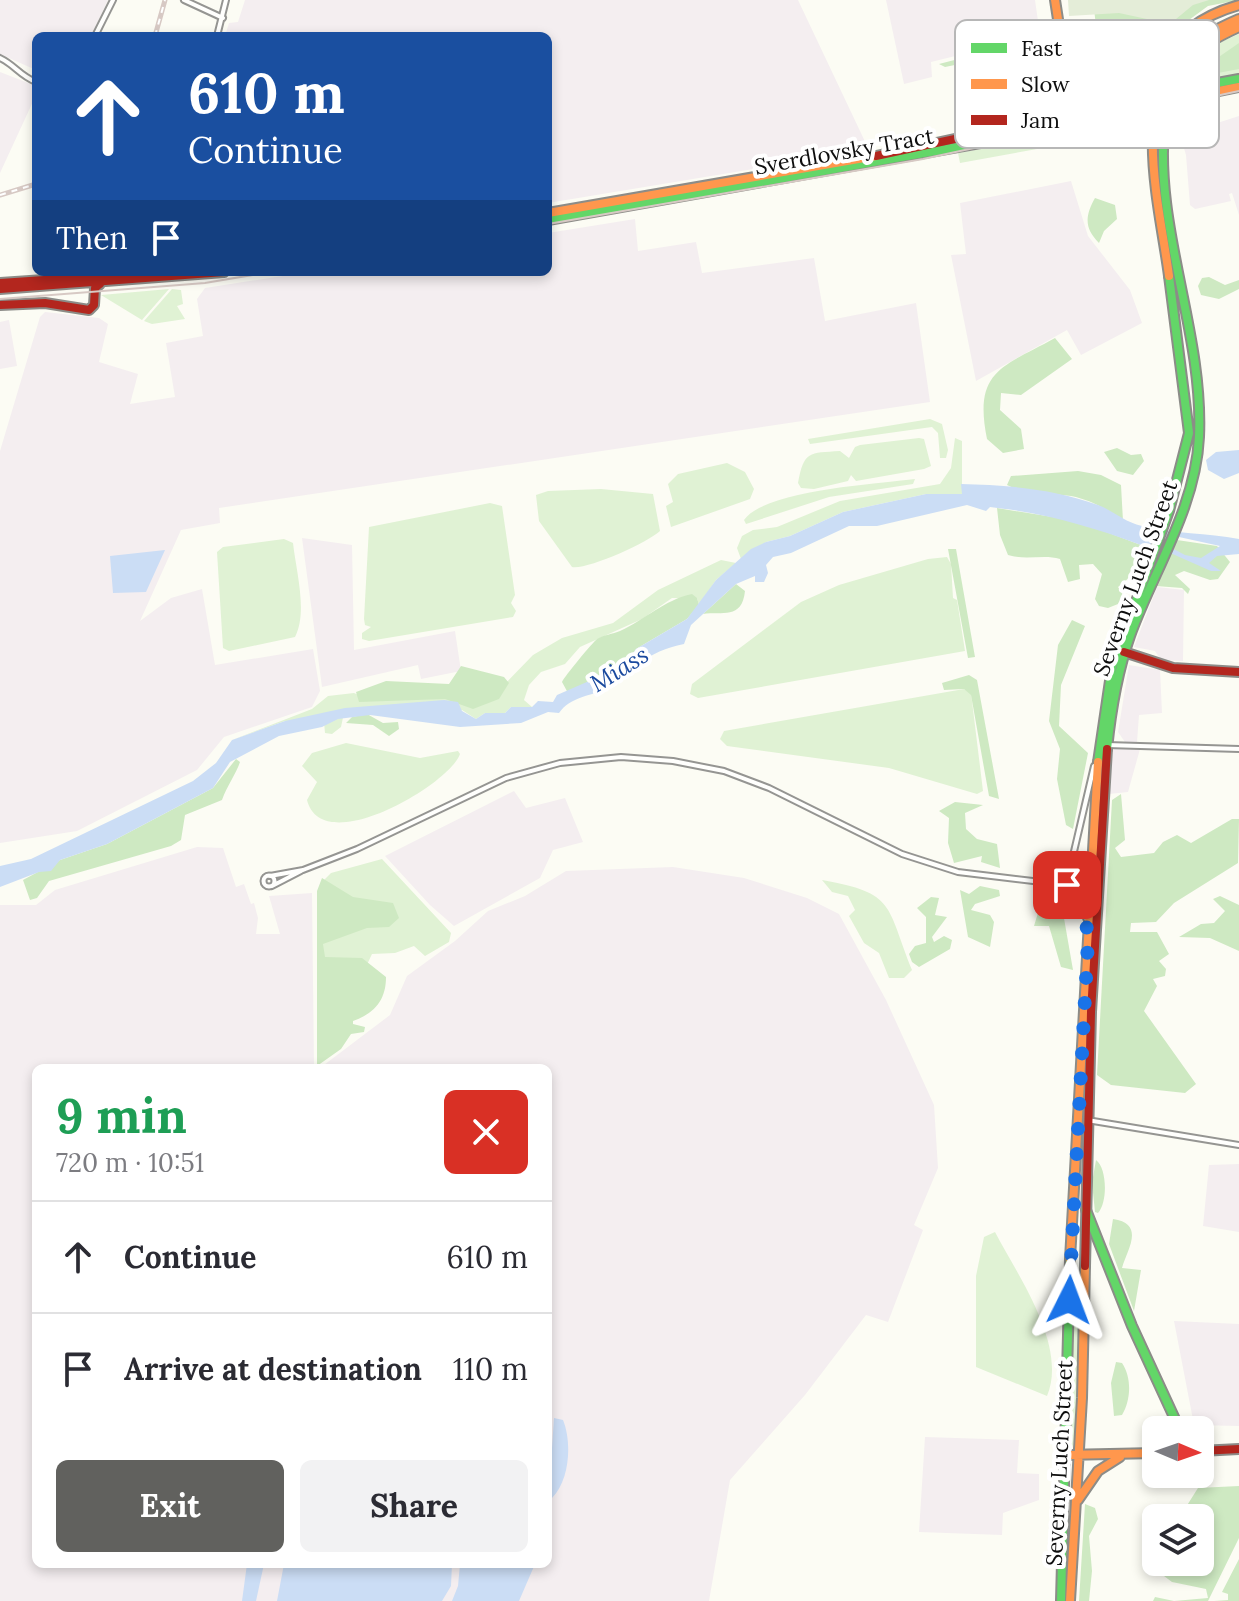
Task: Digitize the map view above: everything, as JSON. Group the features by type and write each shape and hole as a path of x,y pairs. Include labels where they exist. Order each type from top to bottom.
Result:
{"main road":[{"path":"1055,0 1058,20"},
{"name":"Sverdlovsky Tract","path":"1194,20 1207,13 1239,5"},
{"name":"Severny Luch Street","path":"1219,29 1239,19"},
{"name":"Severny Luch Street","path":"1219,37 1239,27"},
{"path":"1219,84 1239,79"},
{"name":"Sverdlovsky Tract","path":"1219,90 1239,87"},
{"name":"Sverdlovsky Tract","path":"552,212 955,142"},
{"name":"Sverdlovsky Tract","path":"552,219 959,148"},
{"name":"Severny Luch Street","path":"1061,1601 1069,1300 1088,941 1112,667 1173,513 1193,472 1199,437 1198,398 1189,332 1177,286 1153,148"},
{"name":"Severny Luch Street","path":"1164,148 1177,286 1178,334 1189,433 1173,513"},
{"path":"0,286 138,276"},
{"path":"0,286 82,285 97,288 148,276"},
{"path":"0,305 45,303 89,310 94,305 97,288"},
{"name":"Severny Luch Street","path":"1070,1601 1083,1301 1085,1119 1103,744 1124,652 1153,565"},
{"path":"1124,652 1173,668 1239,672"},
{"path":"1083,1201 1132,1326 1174,1416"},
{"path":"1069,1300 1078,1295 1083,1301"},
{"path":"1214,1449 1239,1449"},
{"path":"1074,1512 1082,1490 1093,1475 1112,1461 1132,1454"},
{"path":"1064,1455 1142,1454"},
{"path":"1061,1547 1068,1554 1072,1548"}],"street":[{"path":"97,32 113,0"},
{"path":"184,0 223,18"},
{"path":"218,32 226,0"},
{"path":"0,58 12,64 19,76 32,81"},
{"path":"1045,882 1061,876 1072,860 1103,744 1239,749"},
{"path":"303,870 270,876 264,883 272,886 506,778 560,763 621,757 673,761 724,771 780,793 902,854 958,872 1067,885 1084,900 1088,941"},
{"path":"1085,1119 1239,1145"}],"shaded area":[{"path":"0,0 108,0 93,32 32,32 32,68 0,54"},
{"path":"245,0 798,0 869,150 552,202 552,32 226,32 229,23 238,22"},
{"path":"886,0 1035,0 1038,20 955,20 955,56 931,62 932,77 904,84"},
{"path":"0,72 32,84 32,104 0,173"},
{"path":"1239,116 1239,215 1232,193 1229,194 1231,201 1195,209 1190,205 1184,148 1219,148 1219,122"},
{"path":"1071,181 1088,236 1130,290 1142,323 1081,355 1067,330 976,381 951,255 966,254 960,203"},
{"path":"635,219 638,251 696,242 702,273 814,258 825,321 916,303 930,402 219,508 220,523 181,530 140,621 171,598 202,589 215,665 313,649 320,691 312,707 224,737 197,770 77,831 0,843 0,451 40,317 45,312 99,318 108,324 99,362 138,374 130,404 175,397 166,343 203,336 197,299 205,288 282,276 552,276 552,232"},
{"path":"9,320 17,366 0,369 0,322"},
{"path":"302,538 352,545 354,650 455,631 461,671 421,679 418,665 322,687"},
{"path":"1157,587 1184,590 1183,661 1161,660 1155,651 1134,647"},
{"path":"1129,665 1160,670 1162,713 1139,715 1137,742 1125,742 1118,732"},
{"path":"1118,746 1140,749 1128,792 1109,794 1113,750"},
{"path":"514,791 526,808 565,798 583,842 553,850 540,878 454,926 385,856"},
{"path":"197,847 223,848 236,887 244,884 251,904 254,903 258,918 256,934 280,934 269,896 312,893 314,1064 32,1064 32,1568 552,1568 552,1064 325,1064 390,1015 407,976 455,941 488,911 525,896 566,871 673,867 744,878 807,898 839,914 886,1000 934,1105 938,1168 914,1225 923,1230 888,1322 866,1315 805,1395 730,1480 709,1601 0,1601 0,905 36,905 55,890"},
{"path":"1239,1164 1239,1232 1203,1226 1209,1165"},
{"path":"1174,1321 1239,1324 1239,1426 1214,1425 1214,1416 1192,1416"},
{"path":"925,1437 1019,1440 1017,1473 1039,1474 1039,1500 1003,1513 1002,1535 919,1532"}],"green space":[{"path":"1068,0 1209,0 1193,5 1175,20 1151,20 1119,13 1069,16"},
{"path":"1093,0 1239,0 1208,6 1189,20 1095,20"},
{"path":"1239,34 1239,74 1219,78 1219,44"},
{"path":"1239,43 1239,69 1219,73 1219,57"},
{"path":"955,60 955,65 945,67 939,64"},
{"path":"987,148 1043,148 960,163 958,153"},
{"path":"1095,198 1115,205 1117,219 1104,231 1099,243 1088,222"},
{"path":"1209,277 1225,285 1239,280 1239,289 1219,299 1201,295 1198,286 1202,278"},
{"path":"169,289 142,320 101,295"},
{"path":"172,289 181,290 183,304 177,306 185,319 152,324 144,321"},
{"path":"1055,338 1072,359 1021,395 1001,393 1000,410 1021,429 1024,449 1003,453 987,439 984,398 989,384 1007,365"},
{"path":"930,419 942,424 948,450 946,458 940,458 938,433 932,427 810,444 808,439"},
{"path":"955,438 962,441 962,494 926,494 843,512 790,536 766,542 741,559 737,548 742,536 753,530 777,527 840,501 940,484 951,468"},
{"path":"924,439 931,466 924,469 856,481 851,475 848,481 814,489 801,488 798,483 806,459 815,454 840,451 849,458 855,447 860,445"},
{"path":"1117,448 1131,455 1141,454 1144,461 1133,475 1117,471 1104,452"},
{"path":"727,463 745,472 754,489 750,499 671,527 666,506 673,502 668,484 678,474"},
{"path":"1078,471 1101,475 1121,485 1123,521 1078,498 1030,492 1007,485 1011,476"},
{"path":"915,479 913,484 829,497 746,524 744,520 756,510 797,495"},
{"path":"601,489 653,494 660,531 617,555 572,567 539,521 536,495 548,491"},
{"path":"490,503 502,506 515,595 511,603 516,611 513,617 369,641 362,639 362,633 371,627 365,625 364,619 369,527"},
{"path":"997,508 1077,521 1141,545 1150,544 1136,572 1118,587 1123,595 1118,604 1108,608 1099,606 1095,599 1102,574 1093,564 1079,565 1080,579 1068,582 1060,559 1008,555 1000,535"},
{"path":"284,539 293,543 300,591 301,616 295,637 229,651 223,648 217,552 223,547"},
{"path":"1177,540 1217,546 1230,562 1218,579 1210,580 1184,571 1175,575 1190,589 1188,594 1182,588 1156,586"},
{"path":"948,549 956,549 975,657 968,658"},
{"path":"947,557 951,564 953,598 957,600 965,651 698,698 690,694 692,684 801,602 839,585 928,559"},
{"path":"721,560 736,563 716,580 699,605 697,598 672,598 642,619 580,647 565,664 541,672 529,685 524,700 532,707 511,707 505,713 485,713 476,719 462,710 345,708 341,727 332,734 325,733 324,722 285,721 232,740 312,709 328,696 354,693 368,699 501,688 533,655 562,638 613,623 658,590"},
{"path":"736,584 745,591 740,606 730,612 703,614"},
{"path":"692,594 699,605 687,619 636,649 629,659 568,693 562,682 597,639 620,631 673,601"},
{"path":"1072,620 1085,626 1061,685 1059,726 1088,753 1073,829 1066,825 1057,779 1060,749 1049,721 1058,645"},
{"path":"461,666 504,677 509,683 499,699 473,709 445,699 359,702 356,692 386,681 449,684"},
{"path":"969,675 977,680 999,799 989,796 971,695 964,689 944,690 942,683"},
{"path":"964,689 971,693 983,791 977,794 889,768 727,746 720,739 724,731"},
{"path":"367,714 383,723 398,722 399,729 389,736 373,725 346,723 352,717"},
{"path":"346,743 420,758 458,751 460,754 451,767 411,798 359,820 336,822 317,816 307,800 317,782 302,766 312,753"},
{"path":"236,759 240,762 222,800 185,815 181,840 171,846 49,881 37,898 30,900 23,880 60,860 107,844 213,788"},
{"path":"1121,794 1125,840 1115,848 1121,857 1154,853 1163,842 1177,835 1191,843 1232,819 1239,819 1238,863 1174,903 1156,922 1131,923 1130,932 1157,932 1169,954 1159,961 1166,969 1165,976 1153,979 1157,986 1144,1011 1196,1084 1185,1093 1111,1085 1097,1075 1112,800"},
{"path":"955,802 983,805 965,813 966,829 977,839 997,844 1000,868 981,862 982,856 954,863 948,843 949,818 939,811"},
{"path":"382,859 451,933 449,942 425,956 414,946 395,953 372,954 363,973 321,1005 322,882 331,873"},
{"path":"322,878 353,897 393,903 399,918 389,927 367,928 323,944 325,957 362,958 386,977 378,1005 353,1021 353,1024 365,1027 364,1032 351,1034 341,1049 320,1064 317,1064 317,891"},
{"path":"822,880 864,890 885,906 892,916 912,970 904,978 889,978 879,953 864,943 849,916 855,910 848,896 832,892"},
{"path":"980,886 999,890 1000,896 975,904 971,910 990,915 994,922 990,947 968,937 960,890 969,894"},
{"path":"1044,893 1061,901 1073,970 1061,967 1049,926 1034,926"},
{"path":"1220,896 1239,905 1239,951 1210,938 1179,937 1201,924 1214,923 1225,911 1213,899"},
{"path":"931,897 939,898 935,915 947,917 932,937 934,942 944,936 952,940 950,949 919,967 912,962 909,954 915,946 926,943 926,917 917,908"},
{"path":"1096,1160 1100,1164 1105,1185 1098,1213 1095,1212 1092,1183"},
{"path":"1113,1219 1129,1226 1132,1232 1122,1268 1141,1270 1134,1311 1109,1244"},
{"path":"995,1232 1038,1312 1046,1334 1052,1376 1047,1396 976,1367 976,1276 984,1237"},
{"path":"1077,1302 1081,1307 1078,1428 1072,1448 1068,1445 1068,1361 1073,1305"},
{"path":"1116,1362 1122,1363 1125,1369 1129,1389 1122,1415 1114,1416 1111,1383"},
{"path":"1239,1486 1239,1538 1208,1601 1174,1601 1208,1598 1206,1589 1172,1582 1164,1576 1214,1576 1214,1504 1188,1504 1198,1488"},
{"path":"1085,1504 1095,1508 1098,1519 1089,1536 1092,1571 1089,1601 1079,1601"},
{"path":"1239,1559 1239,1601 1214,1601 1228,1600 1228,1594 1222,1592"},
{"path":"1155,1597 1174,1601 1153,1601"}],"water":[{"path":"1239,450 1239,473 1224,479 1208,470 1206,460 1216,452"},
{"name":"Miass","path":"961,484 1013,487 1065,495 1098,505 1142,526 1239,539 1239,554 1217,556 1209,563 1221,571 1211,571 1150,544 1141,545 1067,521 990,507 986,511 967,505 877,526 849,526 791,553 773,557 766,565 768,573 764,582 755,582 755,576 736,584 691,625 684,644 654,654 614,687 575,700 559,713 548,712 521,723 460,727 370,715 338,719 322,727 279,736 230,762 213,788 107,844 60,860 51,871 39,872 0,887 0,866 31,859 193,781 216,763 232,740 285,721 345,708 444,700 458,702 462,711 476,719 485,713 505,713 511,707 532,707 538,701 553,702 557,695 612,671 617,663 629,659 636,649 687,619 716,580 751,549 790,536 843,512 926,494 962,494","holes":["1151,537 1179,537 1220,546 1201,558 1185,555"]},
{"path":"165,550 146,592 113,593 110,556"},
{"path":"554,1418 563,1420 568,1439 568,1460 563,1481 552,1498"},
{"path":"246,1568 263,1568 256,1601 242,1601"},
{"path":"283,1568 452,1568 451,1586 442,1601 277,1601"},
{"path":"460,1568 533,1568 519,1601 452,1601 458,1586"}],"tram line":[{"path":"1219,95 1239,91"},
{"path":"552,223 974,148"},
{"path":"0,299 205,283 246,276"}],"railway":[{"path":"156,32 165,0"},
{"path":"0,195 32,185"}],"traffic: fast":[{"path":"1219,83 1239,79"},
{"path":"552,219 955,148"},
{"path":"1107,749 1125,650 1182,514 1196,463 1199,437 1194,357 1171,238 1164,148"},
{"path":"1098,762 1112,667 1169,511 1189,433 1169,276"},
{"path":"1086,1210 1132,1326 1174,1416"},
{"path":"1061,1601 1070,1259"}],"traffic: slow":[{"path":"1055,0 1058,20"},
{"path":"1203,20 1239,5"},
{"path":"1219,29 1239,19"},
{"path":"1219,38 1239,27"},
{"path":"1219,91 1239,87"},
{"path":"1153,148 1169,276"},
{"path":"552,212 876,156"},
{"path":"1070,1259 1098,762"},
{"path":"1070,1601 1082,1398 1085,1266"},
{"path":"1064,1455 1142,1453"},
{"path":"1078,1500 1098,1471 1120,1457"}],"traffic: jam":[{"path":"876,156 955,139"},
{"path":"0,283 102,276"},
{"path":"0,289 171,276"},
{"path":"0,305 45,303 89,310 94,305 95,288 100,284"},
{"path":"1124,652 1173,668 1239,672"},
{"path":"1085,1266 1091,1012 1107,749"},
{"path":"1214,1450 1239,1449"}],"route":[{"path":"1067,885 1076,889 1084,900 1088,941 1069,1300"}]}
